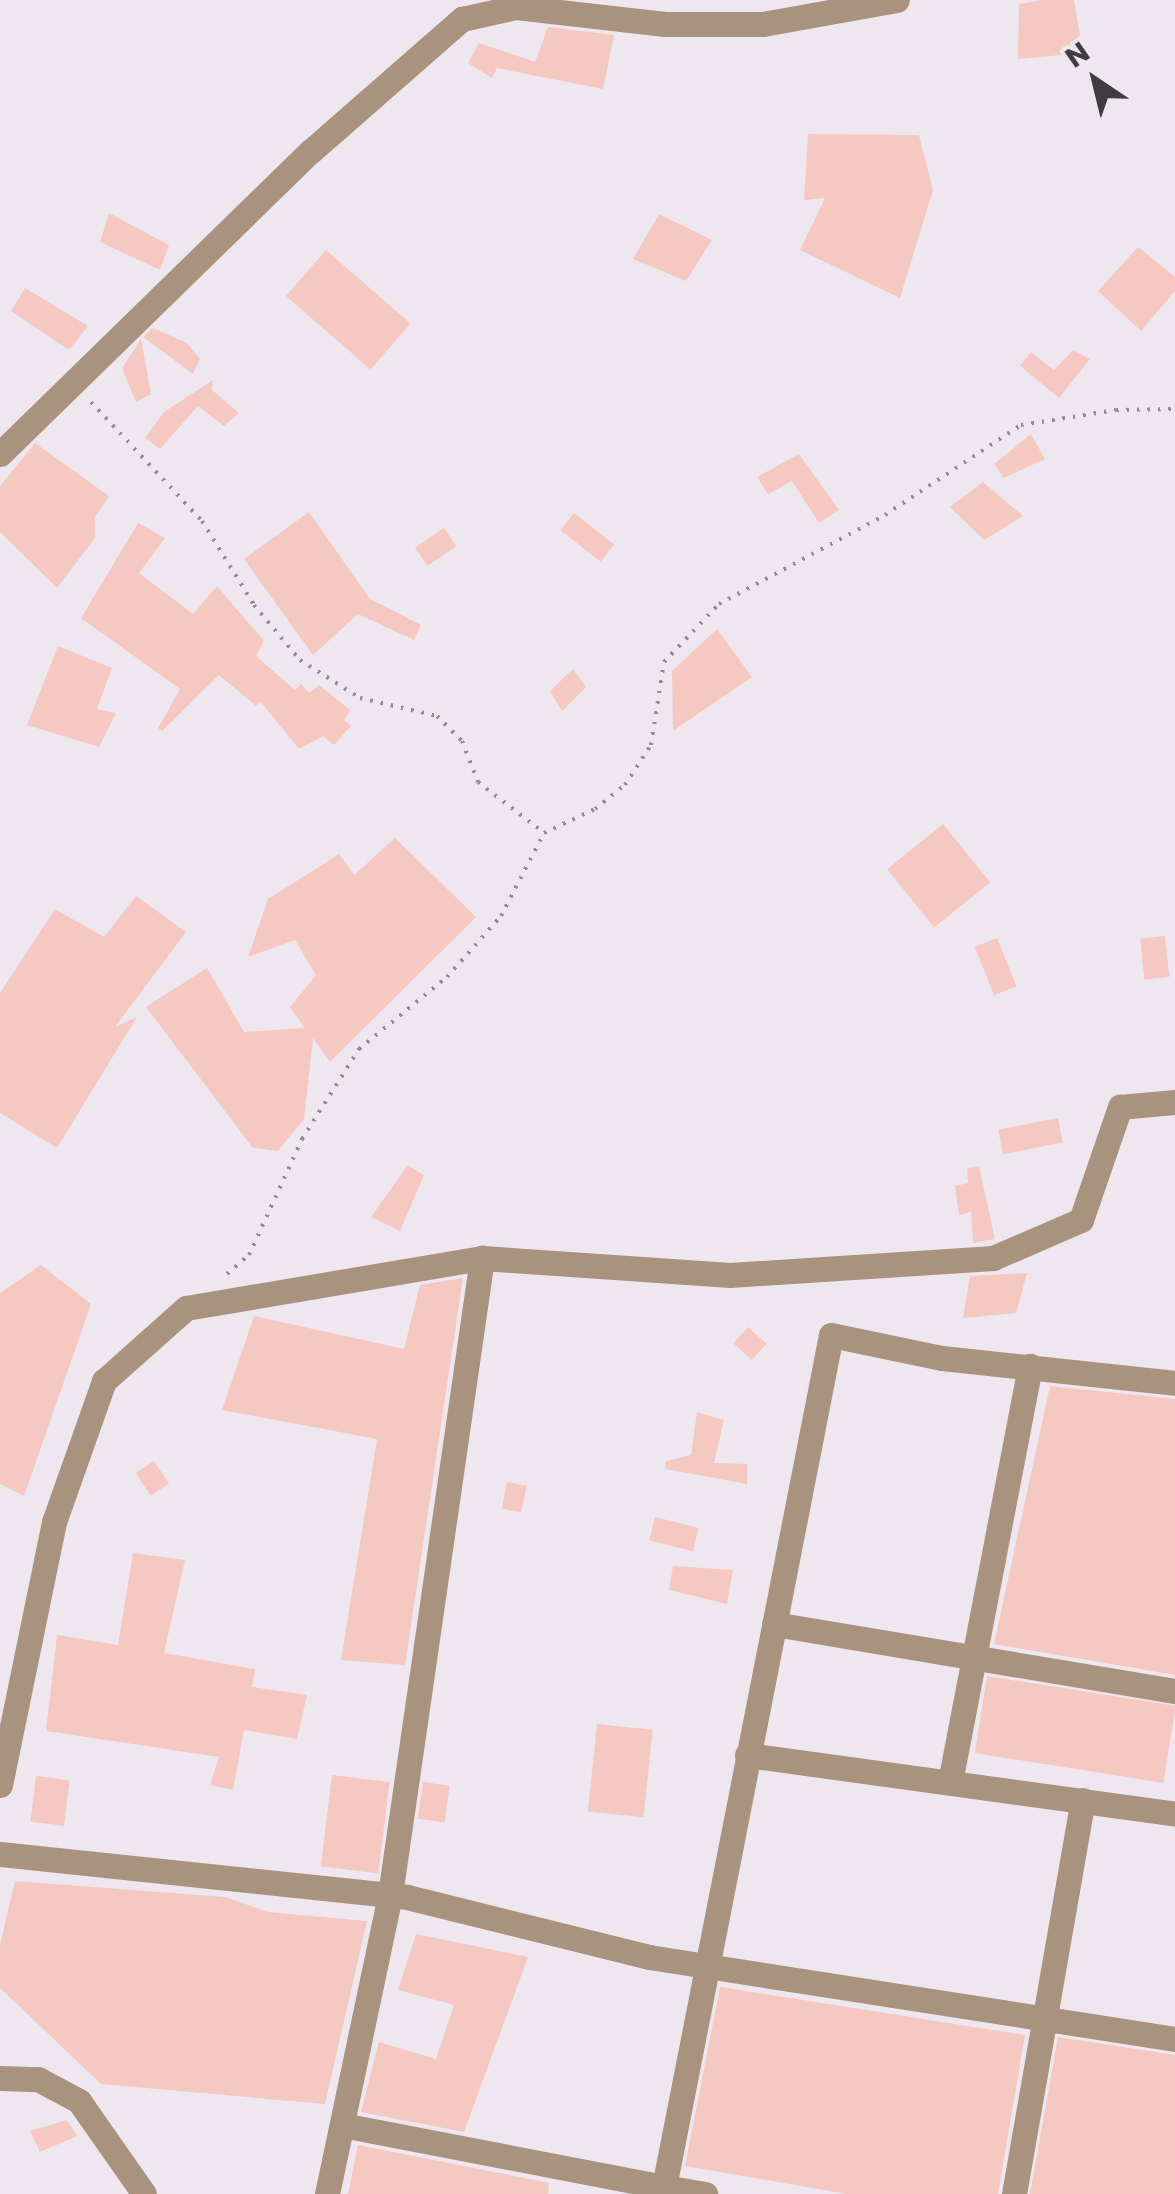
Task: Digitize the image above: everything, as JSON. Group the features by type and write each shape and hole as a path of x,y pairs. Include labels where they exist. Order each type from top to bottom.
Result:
{"street":[{"path":"0,454 71,380 405,63 462,19 516,7 665,24 763,24 897,0"},
{"path":"0,1785 54,1522 104,1381 186,1308 482,1258 730,1276 993,1258 1081,1220 1120,1107 1175,1102"},
{"path":"328,2194 390,1895 482,1258"},
{"path":"664,2191 831,1336 942,1358 1175,1383"},
{"path":"950,1782 1030,1366"},
{"path":"774,1624 1175,1691"},
{"path":"747,1755 1175,1814"},
{"path":"1014,2194 1082,1800"},
{"path":"0,1854 390,1895 709,1966 1175,2039"},
{"path":"0,2078 38,2078 80,2101 144,2194"},
{"path":"342,2124 664,2191 705,2194"}],"path":[{"path":"71,380 202,521 254,605 300,660 360,698 437,716 462,742 478,782 544,833"},
{"path":"224,1276 250,1256 302,1139 359,1049 447,977 501,916 544,833 595,808 625,785 651,745 664,662 720,604 885,515 1021,425 1116,410 1175,409"}],"building":[{"path":"1074,0 1083,53 1018,59 1019,4"},
{"path":"548,27 614,35 603,89 497,68 492,78 468,63 479,43 535,62"},
{"path":"808,134 919,135 933,190 900,298 800,250 825,198 804,200"},
{"path":"109,213 169,245 160,270 100,242"},
{"path":"659,214 712,240 686,281 633,259"},
{"path":"1138,247 1175,277 1175,291 1141,331 1098,291"},
{"path":"326,250 411,323 371,370 286,296"},
{"path":"25,288 88,326 69,350 11,311"},
{"path":"153,328 187,343 200,359 193,374 143,337"},
{"path":"141,339 151,394 136,402 122,368"},
{"path":"1073,350 1090,359 1059,398 1020,366 1031,352 1054,370"},
{"path":"213,380 212,390 239,413 224,426 198,406 160,449 145,438 164,412"},
{"path":"1031,434 1045,459 1004,478 994,464"},
{"path":"35,443 109,496 95,517 95,538 57,588 0,532 0,486"},
{"path":"799,454 839,510 819,523 792,481 768,494 757,477"},
{"path":"983,482 1023,516 984,540 950,507"},
{"path":"309,512 370,599 421,625 414,640 358,614 313,655 244,559"},
{"path":"574,513 614,544 601,562 560,530"},
{"path":"138,523 165,538 139,573 193,614 217,586 264,641 256,656 295,690 301,684 309,693 319,685 350,710 344,720 351,726 334,745 323,736 299,749 260,701 256,706 219,675 162,731 158,728 180,689 81,618"},
{"path":"444,528 456,546 427,566 415,548"},
{"path":"717,629 752,677 673,731 672,671"},
{"path":"58,646 112,668 97,709 116,713 99,747 27,725"},
{"path":"573,669 586,687 562,711 550,691"},
{"path":"943,824 990,882 934,928 887,869"},
{"path":"395,838 476,917 330,1062 313,1038 304,1119 278,1151 253,1148 146,1007 207,968 244,1032 305,1028 290,1007 316,975 295,940 248,957 268,899 339,854 354,875"},
{"path":"136,896 186,932 115,1027 137,1017 57,1148 0,1113 0,993 55,909 104,937"},
{"path":"1165,936 1169,977 1144,979 1140,939"},
{"path":"997,938 1016,986 994,995 975,947"},
{"path":"1058,1118 1063,1143 1003,1154 998,1130"},
{"path":"408,1165 424,1175 400,1231 371,1217"},
{"path":"979,1166 995,1239 973,1243 971,1212 959,1215 955,1186 968,1183 967,1168"},
{"path":"41,1265 91,1304 24,1496 0,1484 0,1293"},
{"path":"1027,1273 1016,1313 963,1318 970,1276"},
{"path":"463,1278 405,1665 341,1660 377,1439 222,1410 254,1316 404,1349 420,1285"},
{"path":"748,1327 767,1344 752,1360 733,1343"},
{"path":"1050,1386 1175,1399 1175,1675 994,1644"},
{"path":"697,1412 724,1420 714,1463 747,1464 747,1484 665,1469 666,1461 691,1455"},
{"path":"154,1461 169,1483 151,1496 136,1473"},
{"path":"507,1482 527,1486 521,1512 502,1509"},
{"path":"655,1517 699,1528 693,1551 649,1540"},
{"path":"133,1553 185,1560 164,1653 255,1669 252,1687 307,1695 297,1739 244,1730 233,1790 210,1785 219,1757 46,1731 57,1635 118,1645"},
{"path":"673,1566 733,1570 727,1604 669,1590"},
{"path":"987,1676 1175,1706 1163,1783 975,1753"},
{"path":"597,1724 653,1730 643,1817 588,1812"},
{"path":"332,1775 390,1782 378,1873 321,1866"},
{"path":"36,1776 70,1780 64,1826 30,1822"},
{"path":"423,1782 450,1786 445,1822 418,1819"},
{"path":"15,1881 225,1897 268,1912 367,1921 325,2104 101,2084 0,1988 0,1945"},
{"path":"416,1934 528,1957 464,2132 361,2112 379,2042 436,2059 454,2005 398,1990"},
{"path":"720,1987 1025,2035 998,2194 847,2194 685,2166"},
{"path":"1058,2037 1175,2055 1175,2194 1030,2194"},
{"path":"67,2120 77,2136 40,2152 30,2131"},
{"path":"358,2145 549,2183 548,2194 348,2194"}]}
